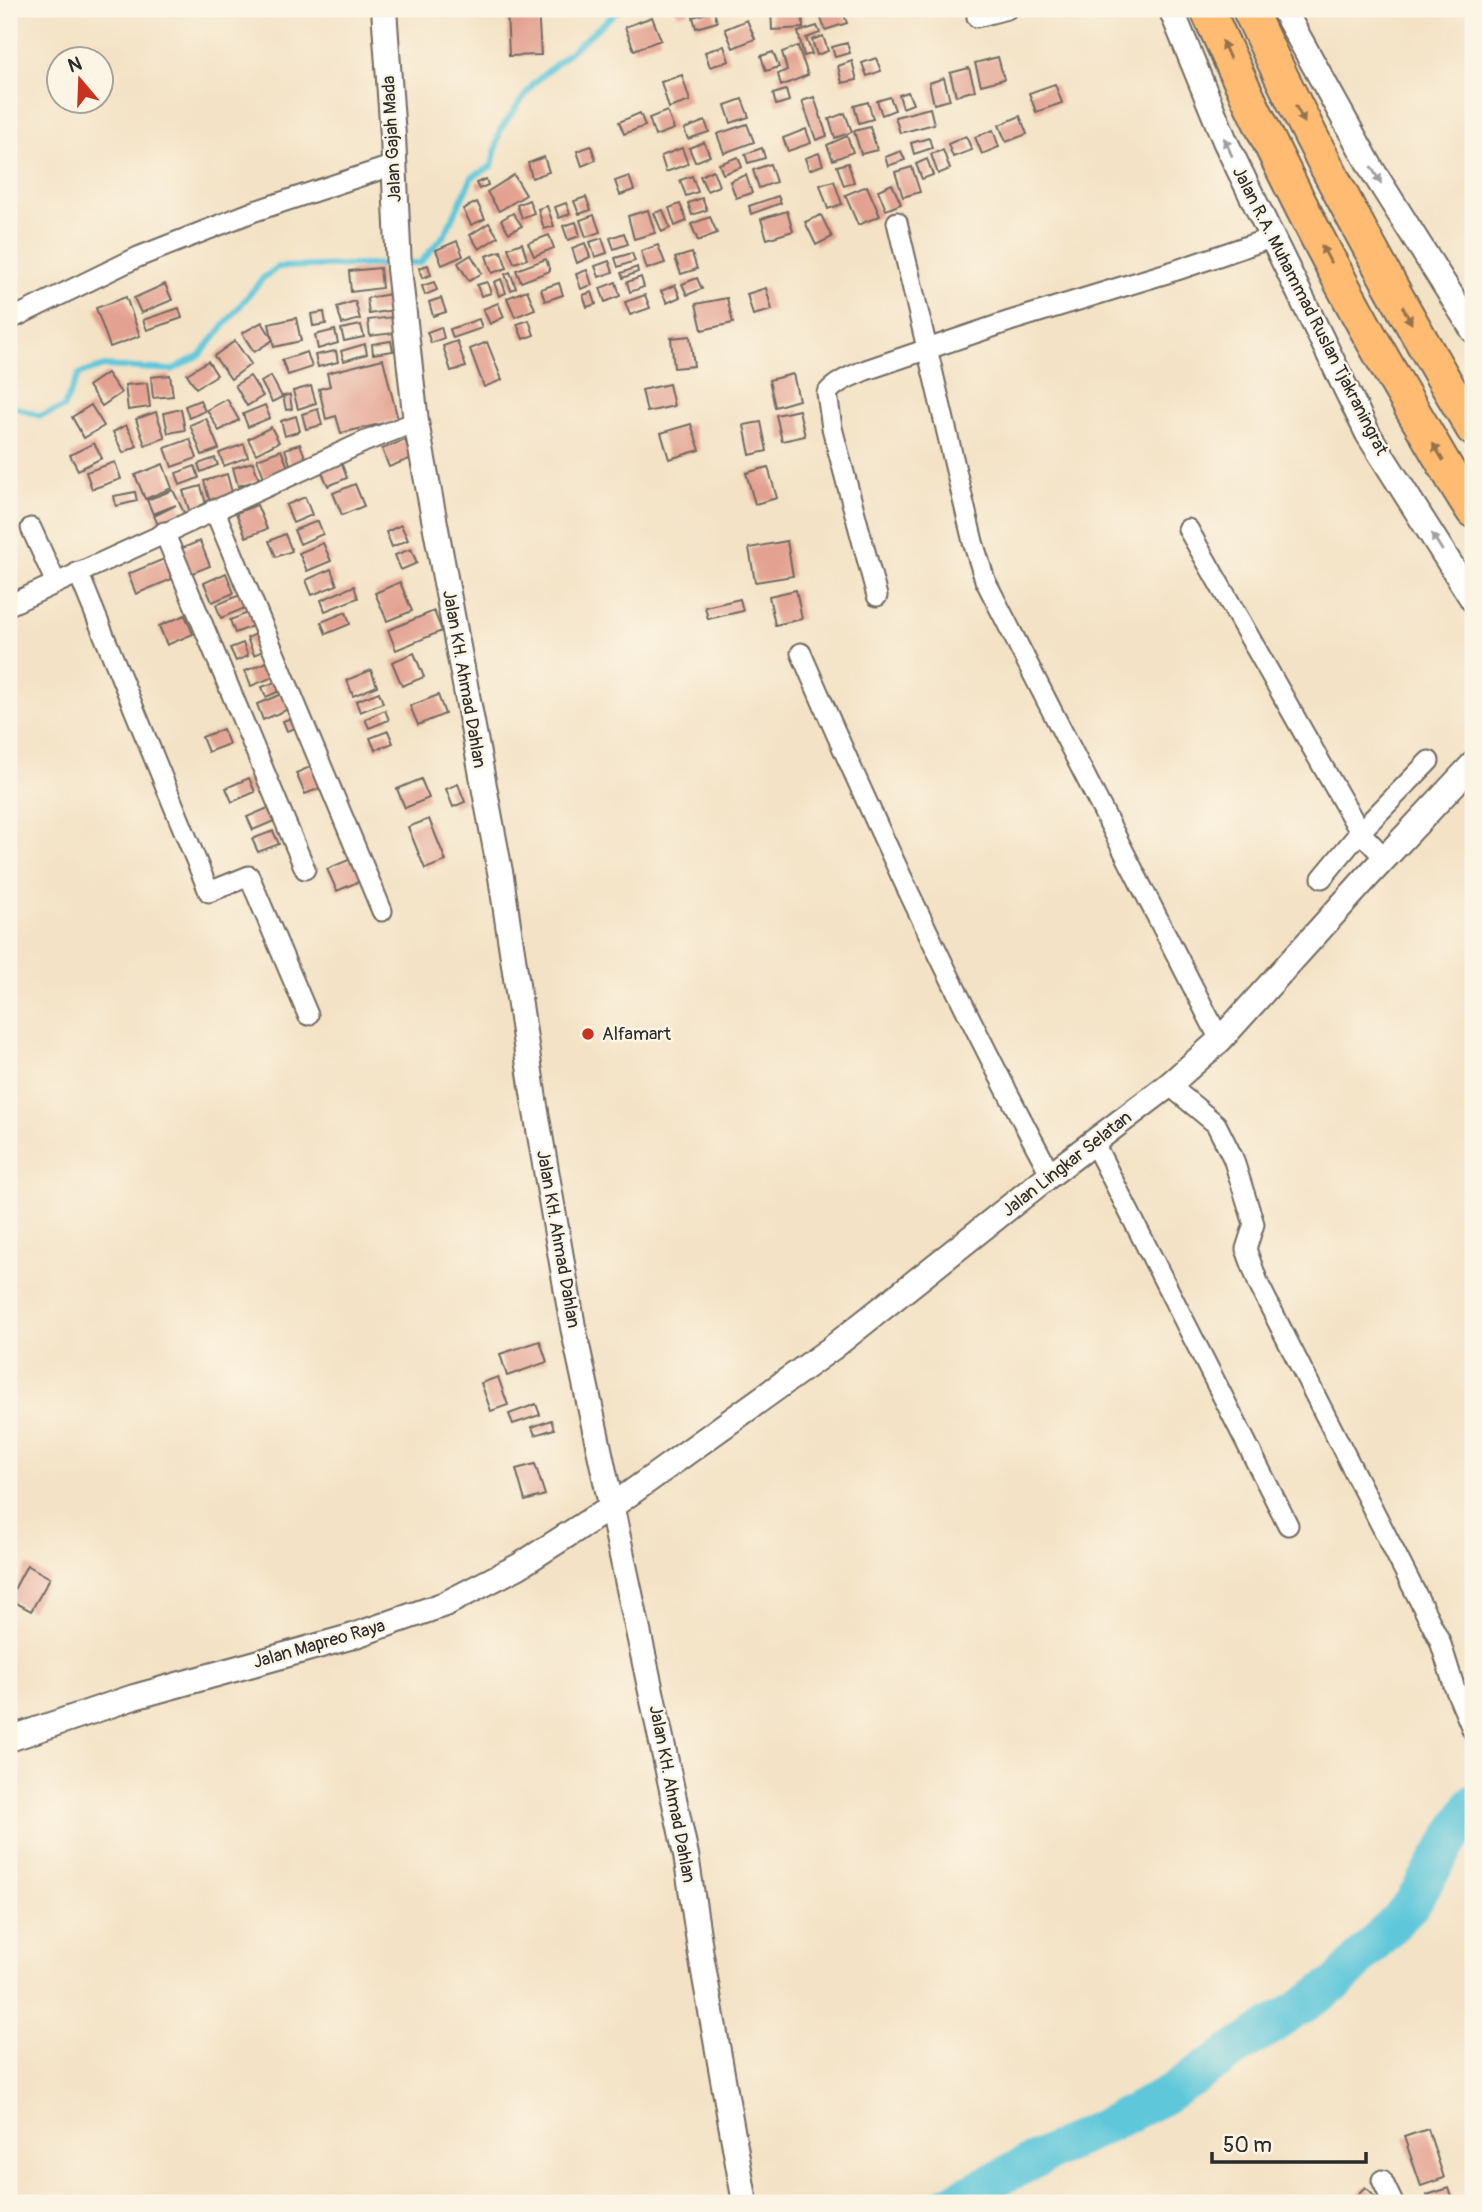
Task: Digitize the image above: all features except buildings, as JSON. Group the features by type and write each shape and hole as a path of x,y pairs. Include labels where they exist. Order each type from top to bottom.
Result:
{"highway":[{"path":"1207,9 1303,211 1374,345 1473,511"},
{"path":"1249,9 1284,83 1408,318 1473,429"}],"street":[{"name":"Jalan Gajah Mada","path":"384,9 398,258"},
{"path":"976,17 1007,9"},
{"name":"Jalan R.A. Muhammad Ruslan Tjakraningrat","path":"1171,9 1225,141 1270,238 1368,434 1473,600"},
{"path":"1283,9 1374,173 1473,330"},
{"path":"9,320 138,257 255,211 394,165"},
{"path":"897,222 973,542 985,580 1220,1040"},
{"path":"877,596 832,428 827,393 844,379 1270,238"},
{"name":"Jalan KH. Ahmad Dahlan","path":"398,258 416,422 501,877 535,1107 573,1327 685,1856 745,2203"},
{"path":"9,605 214,509 366,441 416,422"},
{"path":"214,509 382,911"},
{"path":"31,528 56,583"},
{"path":"1188,529 1360,832 1385,859"},
{"path":"164,532 305,869"},
{"path":"78,572 209,892 249,876 308,1015"},
{"path":"801,653 844,754 994,1069 1051,1175"},
{"path":"1322,878 1360,832 1429,761"},
{"name":"Jalan Lingkar Selatan","path":"613,1513 832,1348 1169,1085 1220,1040 1473,764"},
{"path":"1169,1085 1216,1124 1233,1158 1254,1224 1247,1249 1259,1285 1440,1641 1454,1686 1473,1731"},
{"path":"1094,1143 1288,1525"},
{"name":"Jalan Mapreo Raya","path":"9,1739 134,1697 240,1665 350,1637 446,1604 613,1513"},
{"path":"1382,2180 1393,2203"}],"waterway":[{"path":"405,263 420,263 445,234 472,177 492,166 500,130 534,83 620,9"},
{"path":"9,405 40,416 63,408 79,374 104,366 172,370 200,355 262,279 278,267 394,264"},
{"path":"948,2203 1163,2097 1337,1983 1411,1905 1473,1803"}],"place":[{"name":"Alfamart","path":"588,1034"}]}
